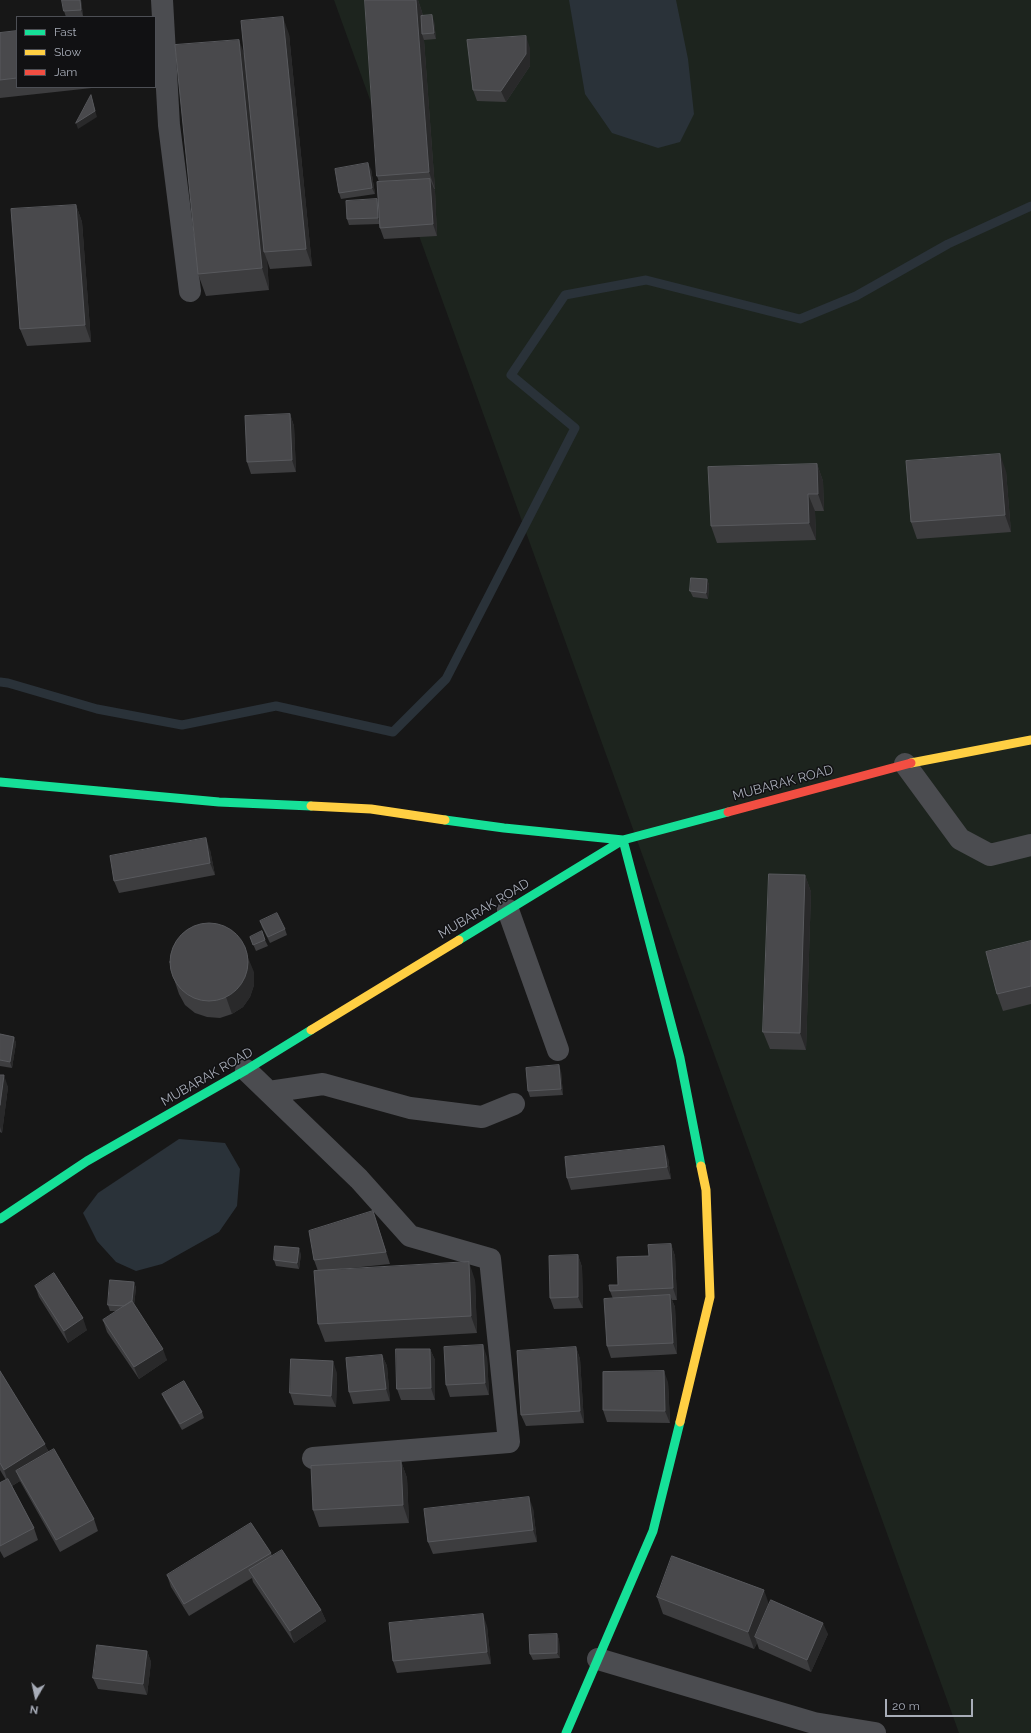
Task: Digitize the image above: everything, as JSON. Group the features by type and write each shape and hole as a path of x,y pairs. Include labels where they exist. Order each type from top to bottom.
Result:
{"street":[{"path":"162,0 169,124 190,291"},
{"name":"MUBARAK ROAD","path":"0,1219 87,1161 246,1070 623,840 905,764 1031,740"},
{"path":"905,764 960,838 990,855 1031,845"},
{"path":"0,782 219,802 371,809 504,828 623,840 680,1058 703,1174 706,1190 710,1297 653,1531 566,1733"},
{"path":"508,910 558,1050"},
{"path":"246,1070 359,1179 410,1236 490,1259 510,1442 313,1458"},
{"path":"269,1092 323,1084 410,1108 482,1117 514,1104"},
{"path":"598,1659 814,1722 875,1733"}],"shaded area":[{"path":"334,0 1031,0 1031,1733 959,1733"},
{"path":"569,0 676,0 688,59 694,114 680,142 658,148 612,133 585,94"},
{"path":"179,1139 225,1143 240,1169 237,1206 219,1232 162,1264 136,1271 116,1262 97,1241 83,1213 98,1193"}],"building":[{"path":"62,0 80,0 81,10 64,11"},
{"path":"365,0 416,0 429,172 377,176"},
{"path":"432,15 434,33 422,34 421,16"},
{"path":"283,17 306,249 264,252 241,21"},
{"path":"16,31 16,78 0,80 0,33"},
{"path":"526,36 526,54 501,91 473,90 467,40"},
{"path":"239,40 262,268 198,274 175,45"},
{"path":"91,95 95,111 76,123"},
{"path":"368,163 372,188 339,193 335,169"},
{"path":"430,179 433,224 380,228 377,182"},
{"path":"377,199 378,218 347,219 346,201"},
{"path":"76,205 85,325 20,329 11,209"},
{"path":"290,414 292,460 247,462 245,416"},
{"path":"1000,454 1005,515 911,522 906,461"},
{"path":"817,464 818,494 808,494 809,523 711,526 708,467"},
{"path":"691,578 707,579 706,593 690,591"},
{"path":"206,838 210,863 114,881 110,856"},
{"path":"769,874 805,875 800,1033 763,1032"},
{"path":"277,913 285,929 268,937 260,921"},
{"path":"209,923 224,926 236,935 245,947 248,962 245,977 236,989 224,998 209,1001 194,998 182,989 173,977 170,962 173,947 182,935 194,926"},
{"path":"262,931 265,940 253,945 250,937"},
{"path":"1031,941 1031,986 997,994 986,952"},
{"path":"0,1034 14,1037 10,1062 0,1060"},
{"path":"559,1065 561,1089 528,1091 526,1068"},
{"path":"0,1075 4,1075 0,1105"},
{"path":"664,1146 667,1167 567,1178 565,1157"},
{"path":"373,1211 386,1252 314,1260 309,1231"},
{"path":"671,1244 673,1288 610,1291 609,1285 618,1285 617,1257 649,1256 648,1245"},
{"path":"275,1246 299,1248 297,1263 274,1260"},
{"path":"578,1255 578,1297 550,1298 549,1256"},
{"path":"469,1262 471,1316 318,1324 314,1271"},
{"path":"54,1273 83,1318 64,1331 35,1286"},
{"path":"110,1280 134,1282 132,1301 124,1306 108,1305"},
{"path":"670,1295 673,1343 607,1346 604,1299"},
{"path":"132,1301 163,1349 134,1367 103,1320"},
{"path":"483,1345 485,1383 446,1385 444,1347"},
{"path":"576,1347 580,1411 521,1415 517,1351"},
{"path":"396,1349 430,1349 431,1388 397,1389"},
{"path":"382,1355 386,1389 349,1392 346,1358"},
{"path":"291,1359 333,1361 331,1396 290,1393"},
{"path":"0,1371 45,1444 4,1470 0,1463"},
{"path":"664,1371 665,1411 603,1410 603,1372"},
{"path":"184,1381 202,1412 180,1424 162,1394"},
{"path":"54,1449 94,1519 56,1540 16,1471"},
{"path":"401,1461 403,1505 313,1510 311,1466"},
{"path":"8,1479 34,1528 0,1546 0,1483"},
{"path":"529,1497 533,1530 428,1542 424,1509"},
{"path":"251,1523 271,1553 184,1604 167,1575"},
{"path":"282,1550 321,1610 290,1631 249,1570"},
{"path":"672,1556 764,1590 748,1632 657,1597"},
{"path":"771,1600 823,1623 807,1660 755,1637"},
{"path":"483,1614 487,1652 393,1661 389,1623"},
{"path":"557,1634 557,1653 530,1654 529,1635"},
{"path":"97,1645 147,1651 143,1684 93,1678"}],"waterway":[{"path":"0,682 97,709 182,725 276,706 393,732 446,679 575,428 511,375 565,295 646,280 800,319 856,296 948,244 1031,206"}],"traffic: fast":[{"path":"0,782 219,802 311,806"},
{"path":"459,940 623,840 728,812"},
{"path":"445,820 504,828 623,840 680,1058 701,1166"},
{"path":"0,1219 87,1161 246,1070 311,1030"},
{"path":"566,1733 653,1531 680,1422"}],"traffic: slow":[{"path":"911,763 1031,740"},
{"path":"311,806 371,809 445,820"},
{"path":"311,1030 459,940"},
{"path":"680,1422 710,1297 706,1190 701,1166"}],"traffic: jam":[{"path":"728,812 911,763"}]}
